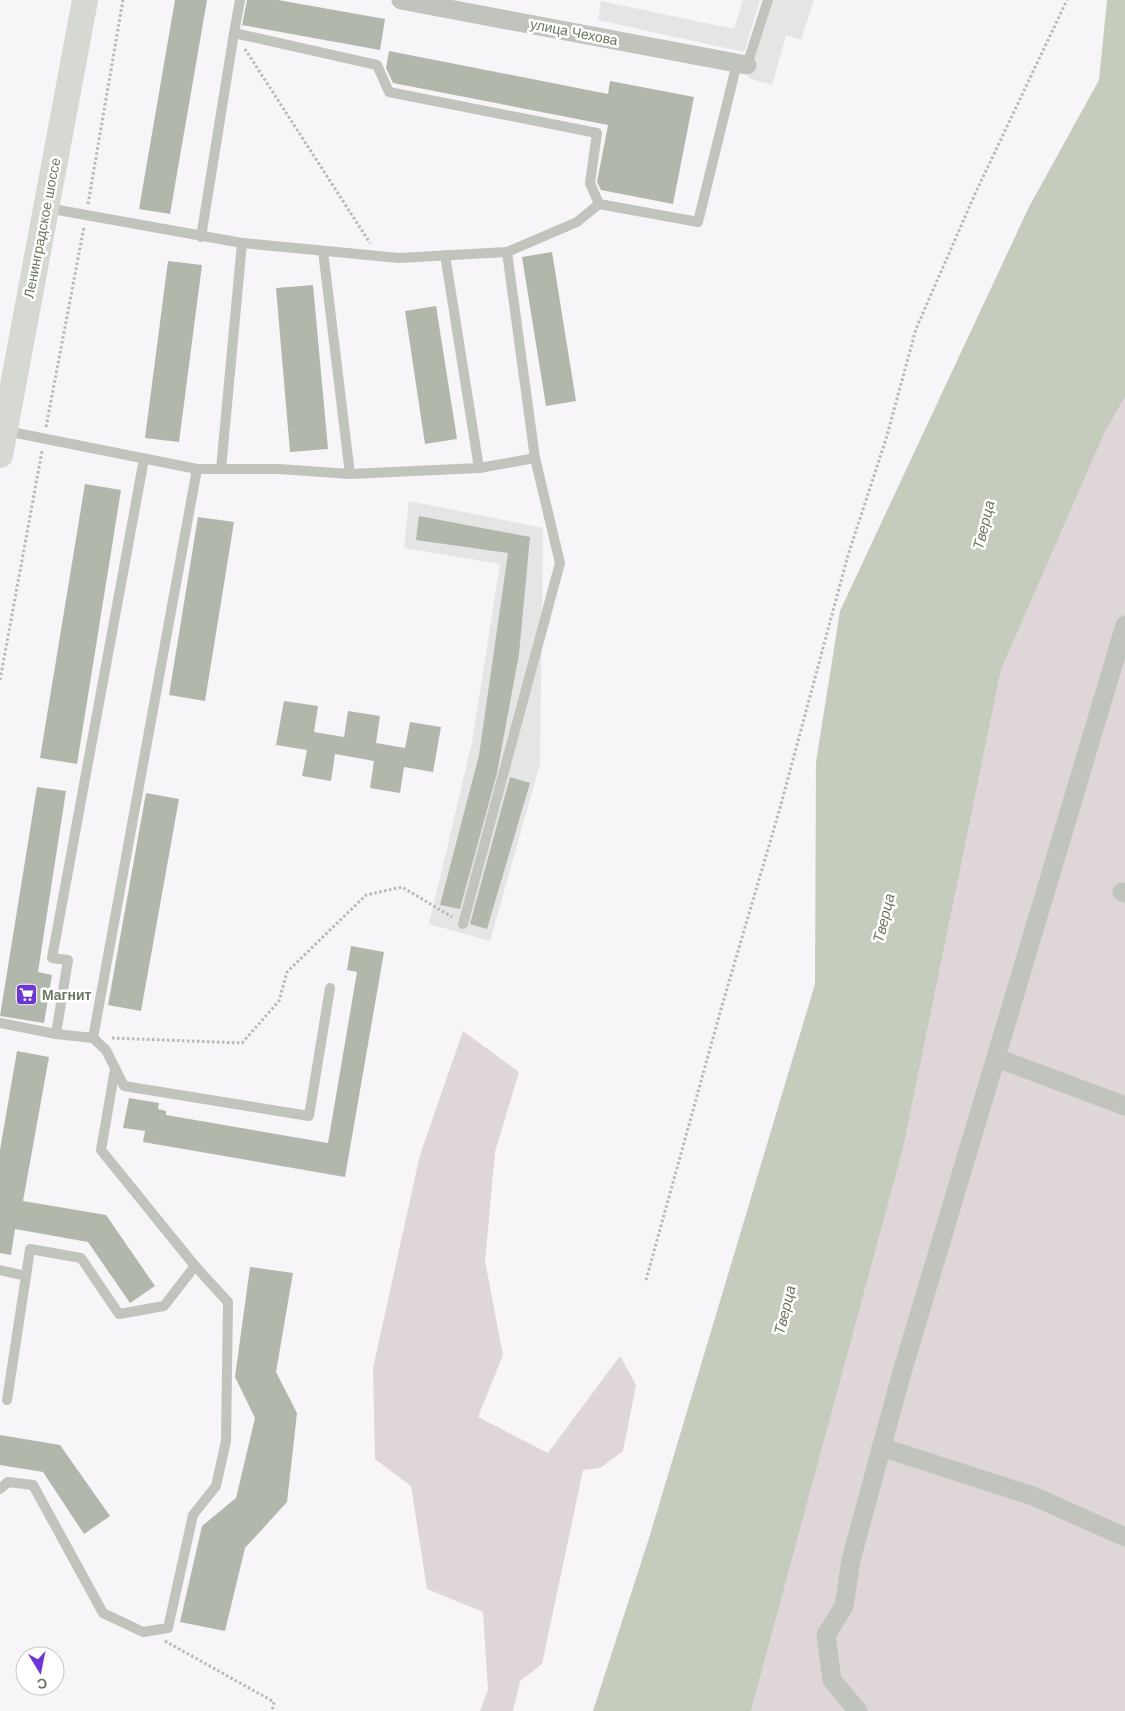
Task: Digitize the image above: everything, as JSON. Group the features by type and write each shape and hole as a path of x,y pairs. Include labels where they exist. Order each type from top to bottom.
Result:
{"main road":[{"name":"Ленинградское шоссе","path":"2,443 85,0"}],"street":[{"name":"улица Чехова","path":"401,0 742,64"},
{"path":"858,1711 832,1680 826,1635 844,1606 851,1560 900,1379 1125,625"},
{"path":"997,1058 1125,1106"},
{"path":"882,1447 1034,1496 1125,1538"}],"lane":[{"path":"201,236 240,0"},
{"path":"598,204 698,222 742,64 768,0"},
{"path":"234,33 377,65 389,92 597,133 590,184 598,204"},
{"path":"46,208 242,243 399,258 507,252 577,222 598,204"},
{"path":"221,469 242,243"},
{"path":"322,251 350,474"},
{"path":"463,924 560,563 535,458 507,252"},
{"path":"445,255 479,468"},
{"path":"2,443 44,439 197,469 279,469 350,474 479,468 535,458"},
{"path":"56,1034 68,960 52,958 144,459"},
{"path":"94,1038 197,469"},
{"path":"0,1023 56,1034 94,1038 106,1050 124,1086 309,1116 330,988"},
{"path":"0,1489 8,1482 33,1485 103,1613 143,1632 168,1628 193,1515 216,1486 226,1442 228,1302 195,1266 101,1150 115,1068"},
{"path":"7,1400 30,1249 81,1258 119,1314 164,1306 195,1266"},
{"path":"0,1270 26,1276"}],"path":[{"path":"0,680 86,216 123,0"},
{"path":"646,1280 721,1009 780,808 848,555 886,439 916,329 975,194 1066,0"},
{"path":"234,33 379,256"},
{"path":"94,1038 242,1043 279,1000 287,972 366,895 402,887 463,924"},
{"path":"143,1632 176,1647 274,1702 272,1711"}],"shaded area":[{"path":"743,0 760,0 744,52 598,20 601,1 734,29"},
{"path":"773,0 814,0 801,40 786,35 772,85 748,78"},
{"path":"1125,397 1125,1711 751,1711 903,1149 1001,670 1104,434"},
{"path":"409,501 543,528 540,764 490,941 429,924 472,742 500,564 404,548"},
{"path":"463,1031 519,1072 495,1152 485,1261 503,1355 478,1417 548,1453 620,1356 636,1385 623,1451 600,1468 583,1470 542,1664 520,1681 513,1711 480,1711 488,1690 483,1612 427,1589 411,1486 375,1459 373,1368 420,1155"}],"water":[{"name":"Тверца","path":"1107,0 1125,0 1125,397 1104,434 1001,670 903,1149 751,1711 593,1711 650,1535 815,984 816,762 840,611 1029,207 1099,80"}],"building":[{"path":"175,0 207,0 170,214 139,209"},
{"path":"247,0 278,0 385,19 380,50 242,25"},
{"path":"389,51 608,94 610,81 694,97 673,204 601,190 597,182 608,125 393,83 386,68"},
{"path":"552,252 576,401 546,406 522,257"},
{"path":"168,261 202,265 179,442 145,438"},
{"path":"313,285 328,449 290,452 276,288"},
{"path":"436,306 457,439 425,444 405,311"},
{"path":"85,484 121,490 77,764 40,758"},
{"path":"419,516 530,537 519,654 497,773 460,909 440,905 479,755 508,553 416,540"},
{"path":"198,517 234,522 205,701 169,695"},
{"path":"284,701 318,706 314,732 344,737 348,711 380,716 376,743 405,748 410,722 441,727 433,772 404,767 400,793 370,788 374,761 335,754 331,781 302,776 307,750 276,745"},
{"path":"510,777 530,783 487,929 470,924"},
{"path":"37,787 66,791 38,972 52,975 44,1023 0,1016"},
{"path":"146,793 179,799 141,1011 108,1005"},
{"path":"351,946 384,952 345,1177 143,1142 145,1131 123,1128 129,1098 159,1103 158,1109 166,1111 166,1115 328,1143 357,972 347,970"},
{"path":"17,1051 49,1057 23,1201 106,1215 155,1286 130,1303 88,1242 15,1229 11,1255 0,1253 0,1150"},
{"path":"250,1267 293,1273 276,1372 297,1413 287,1502 245,1548 225,1631 180,1622 202,1526 236,1498 255,1418 235,1377"},
{"path":"0,1435 60,1445 110,1516 84,1534 43,1472 0,1465"}],"place":[{"name":"Магнит","path":"26,995"}]}
